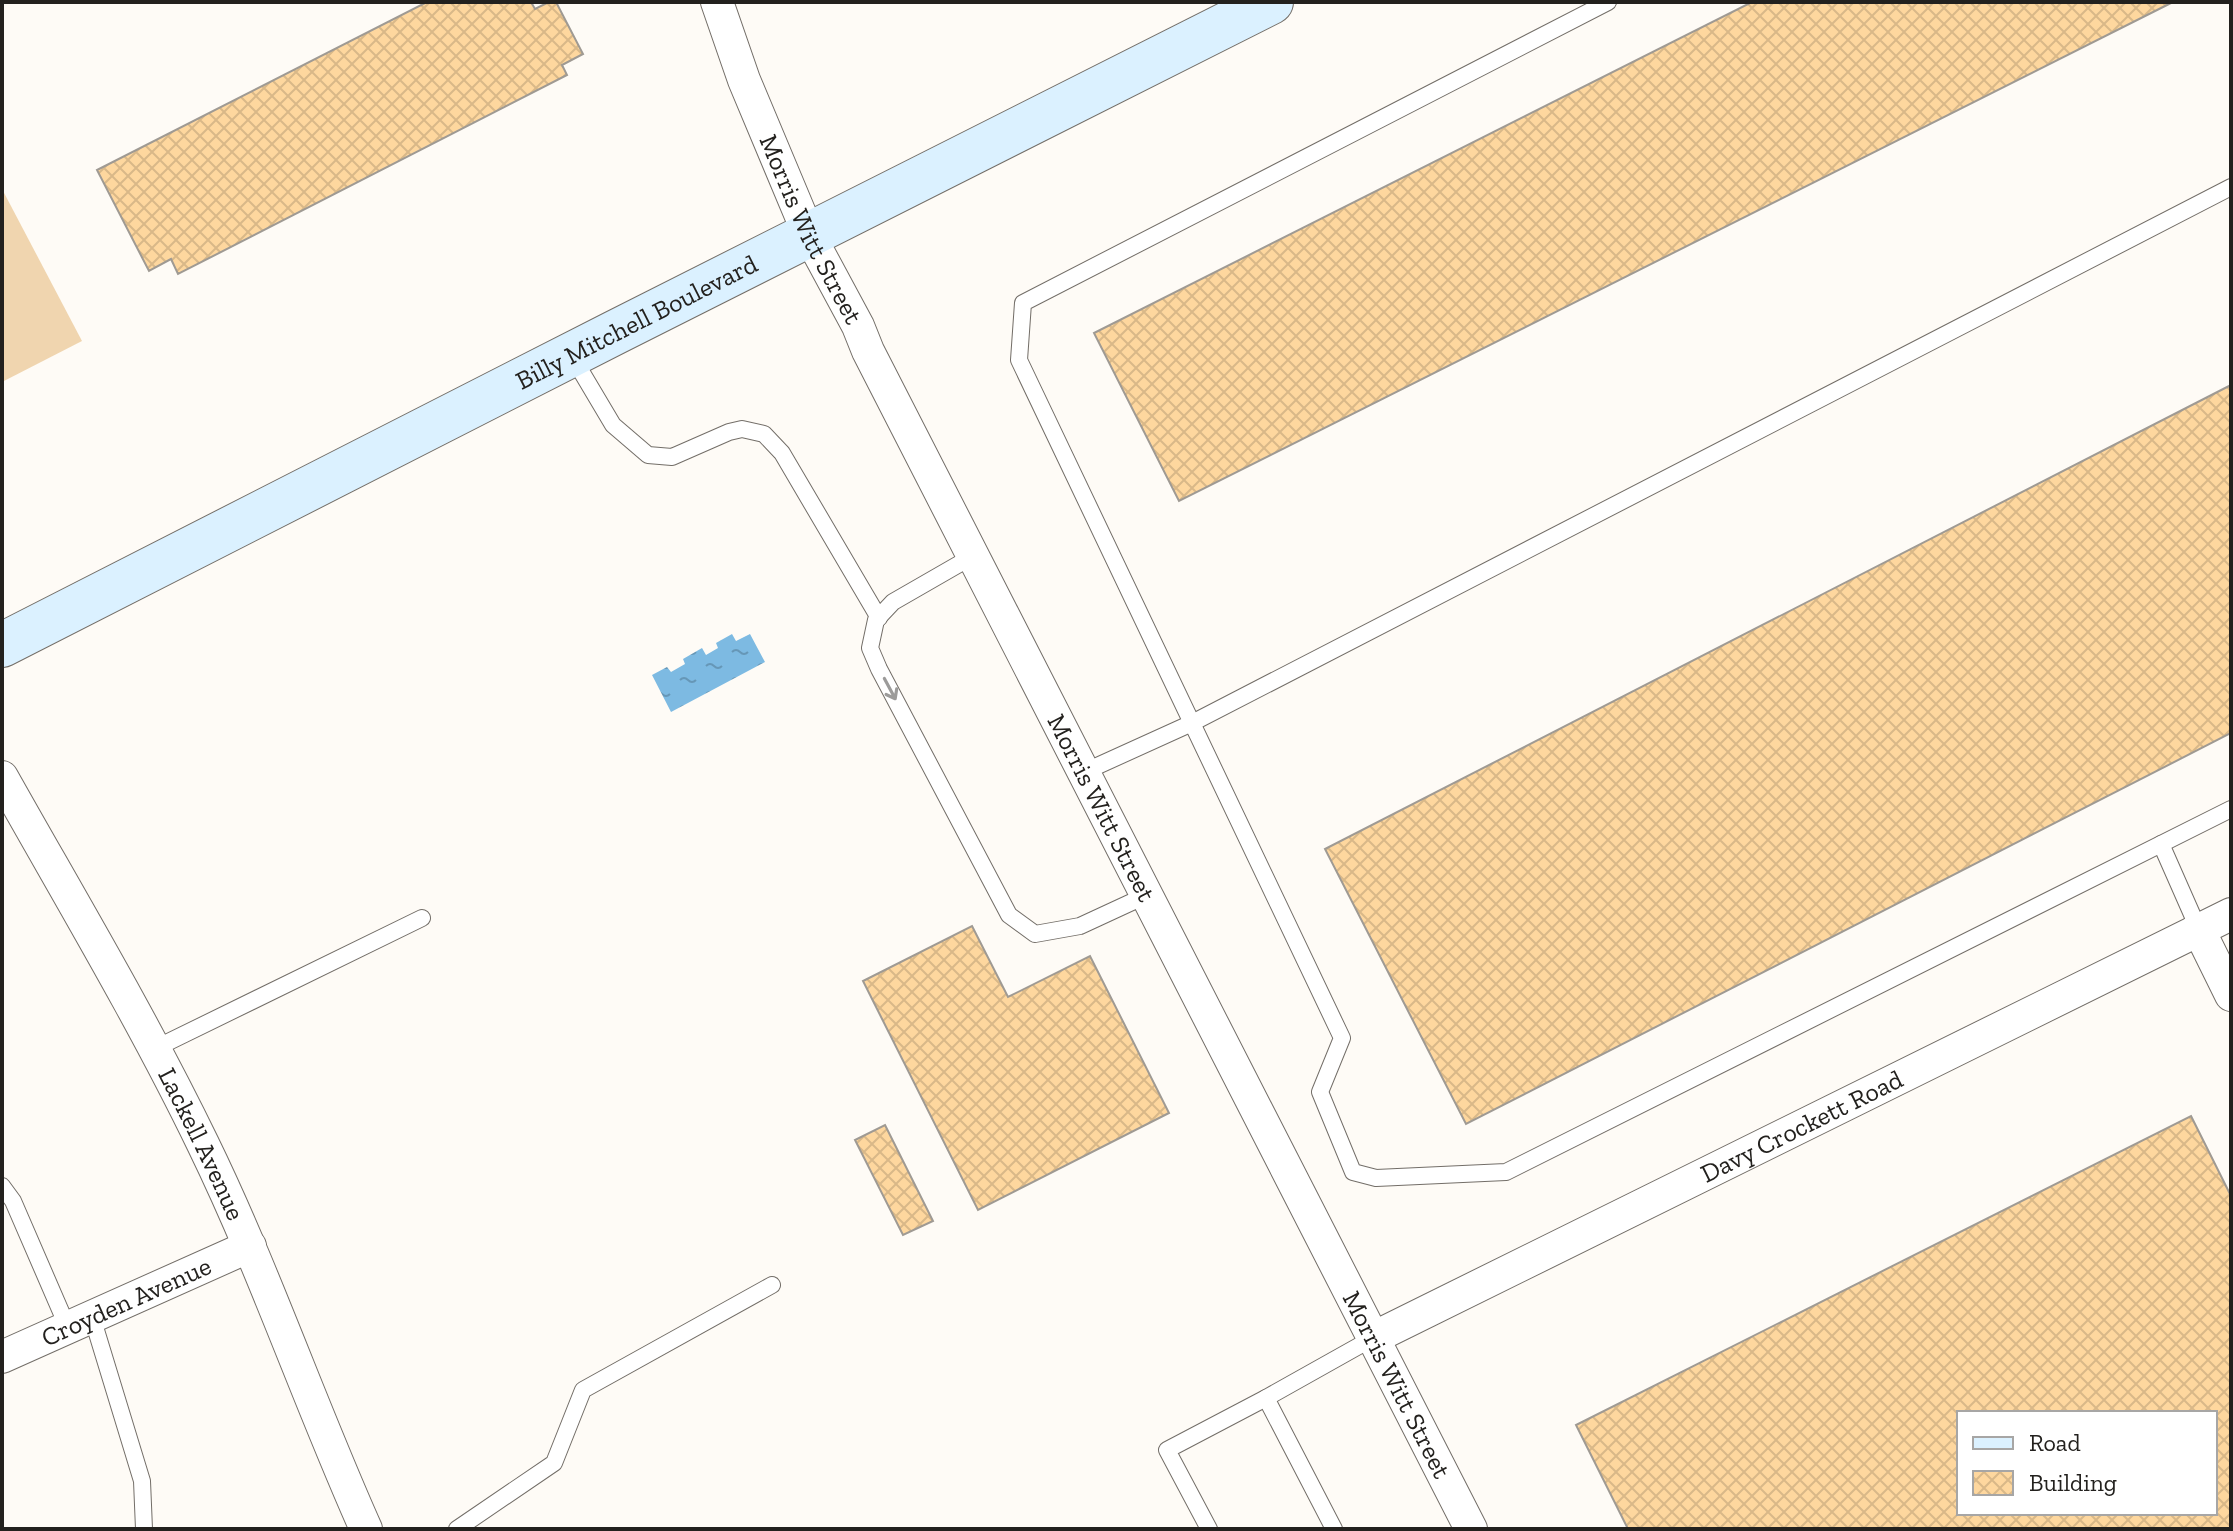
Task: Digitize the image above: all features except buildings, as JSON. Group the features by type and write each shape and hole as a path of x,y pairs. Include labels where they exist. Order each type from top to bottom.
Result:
{"main road":[{"name":"Billy Mitchell Boulevard","path":"2,645 1271,2"}],"street":[{"name":"Morris Witt Street","path":"717,2 744,80 809,235 1471,1529"},
{"name":"Lackell Avenue","path":"2,777 154,1049 203,1145 250,1246 366,1529"},
{"name":"Davy Crockett Road","path":"1373,1338 2231,914"},
{"path":"2198,928 2231,995"},
{"name":"Croyden Avenue","path":"2,1357 250,1246"}],"lane":[{"path":"1608,2 1023,303 1019,360 1342,1038 1320,1092 1353,1172 1376,1178 1506,1172 2231,809"},
{"path":"1084,772 1192,723 2231,187"},
{"path":"571,355 613,425 648,455 672,457 742,429 764,434 782,453 879,618"},
{"path":"973,556 893,602 876,620 870,648 879,669 1009,915 1035,934 1080,926 1147,895"},
{"path":"2161,844 2198,928"},
{"path":"154,1049 422,918"},
{"path":"2,1186 80,1322 142,1481 144,1529"},
{"path":"457,1529 554,1463 583,1390 772,1285"},
{"path":"1209,1529 1167,1450 1373,1338"},
{"path":"1266,1398 1334,1529"}],"shaded area":[{"path":"2,189 82,341 2,382"}],"water":[{"path":"732,634 736,641 750,634 765,662 671,712 652,675 667,667 671,672 685,664 683,659 702,648 706,655 718,648 716,643"}]}
